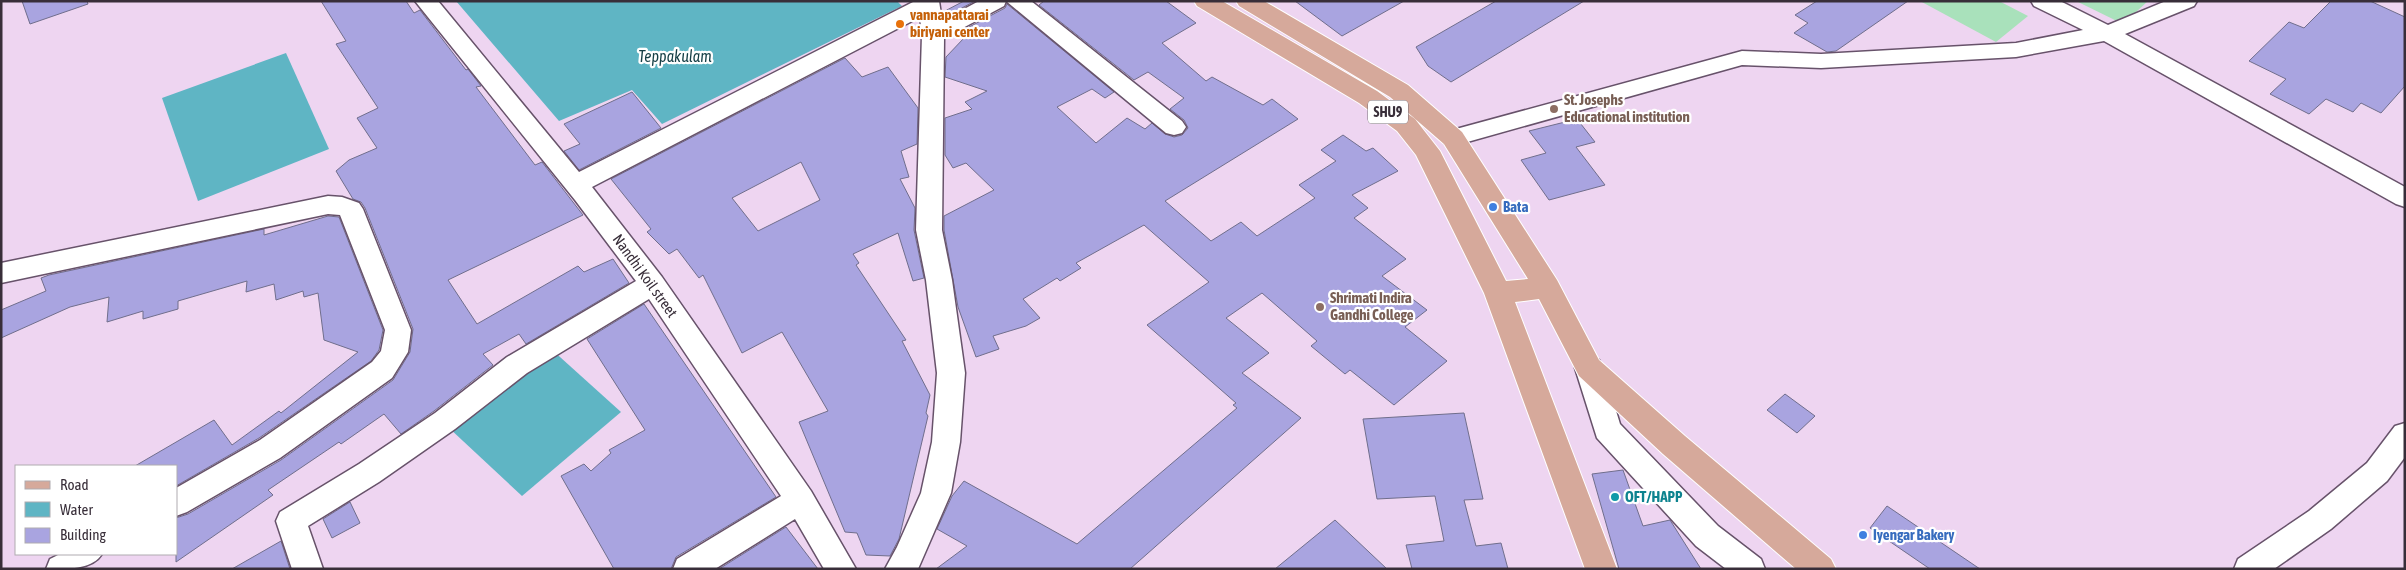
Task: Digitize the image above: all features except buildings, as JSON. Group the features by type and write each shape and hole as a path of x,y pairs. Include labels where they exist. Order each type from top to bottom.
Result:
{"main road":[{"name":"SHU9","path":"1205,1 1368,97 1406,125 1427,151 1446,185 1498,293 1601,569"},
{"name":"SHU9","path":"1247,1 1399,90 1453,138 1547,287"},
{"path":"1498,293 1547,287 1589,368 1674,445 1820,569"}],"street":[{"name":"Nandhi Koil street","path":"426,1 576,184 653,284 800,500 841,569"},
{"path":"933,35 996,1"},
{"path":"1017,1 1174,127"},
{"path":"2042,1 2107,33 2405,198"},
{"path":"1453,138 1742,58 1821,61 2016,50 2107,33 2186,1"},
{"path":"576,184 928,2 933,35 929,230 939,280 951,373 946,442 936,493 909,556 900,569"},
{"path":"1,273 328,205 342,206 350,209 398,330 399,342 389,362 382,370 270,449 178,502"},
{"path":"308,569 292,521 369,473 445,421 517,365 653,284"},
{"path":"1589,368 1607,430 1708,536 1750,569"},
{"path":"2249,569 2320,520 2377,472 2405,435"},
{"path":"688,569 800,500"},
{"path":"61,569 85,555"}],"green space":[{"path":"1920,1 1999,1 2028,16 1996,42"},
{"path":"2076,1 2148,1 2123,24"}],"water":[{"name":"Teppakulam","path":"456,1 897,1 902,6 662,124 632,90 559,121"},
{"path":"286,53 329,149 198,201 162,98"},
{"path":"550,348 621,412 522,496 448,427"}],"place":[{"name":"vannapattarai biriyani center","path":"900,24"},
{"name":"St. Josephs Educational institution","path":"1554,109"},
{"name":"Bata","path":"1493,207"},
{"name":"Shrimati Indira Gandhi College","path":"1320,307"},
{"name":"OFT/HAPP","path":"1615,497"},
{"name":"Iyengar Bakery","path":"1863,535"}]}
